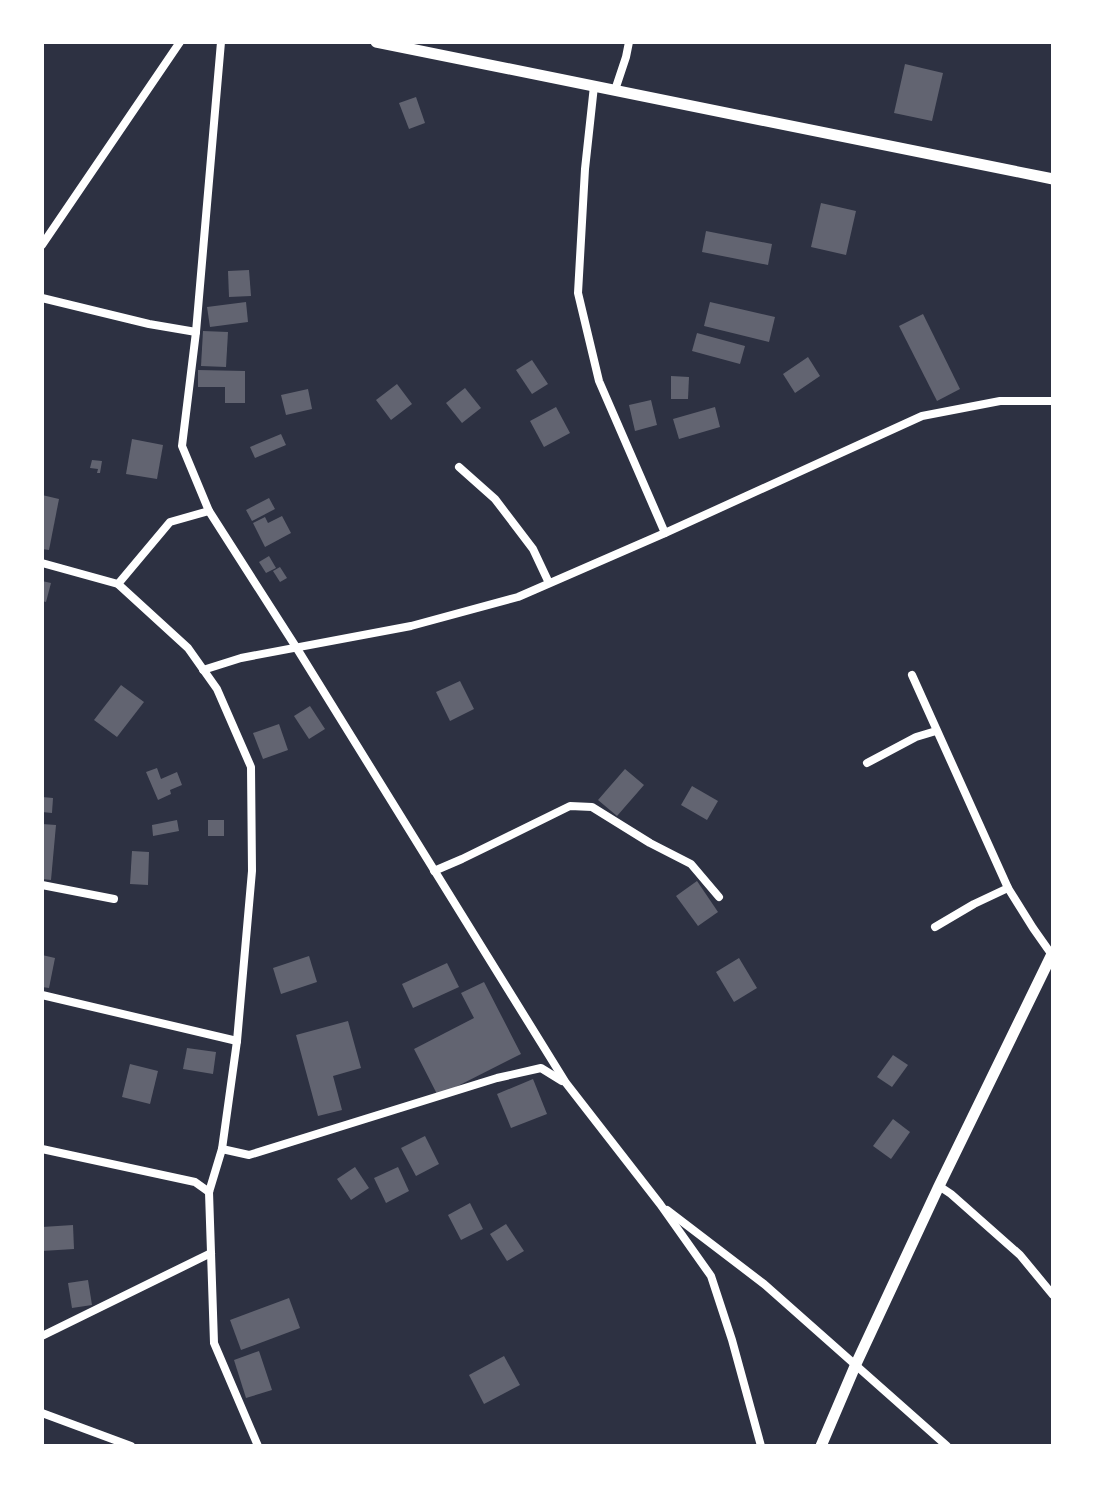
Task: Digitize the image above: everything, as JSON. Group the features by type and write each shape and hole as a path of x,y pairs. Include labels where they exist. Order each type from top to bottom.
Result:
{"main road":[{"path":"376,42 428,47 594,86 1053,179"},
{"path":"821,1446 939,1186 1052,953"}],"street":[{"path":"42,245 180,42"},
{"path":"221,42 196,332 182,446 209,511 566,1083 660,1204 711,1276 761,1446"},
{"path":"615,90 629,42"},
{"path":"594,86 585,169 578,293 599,381 665,533"},
{"path":"42,298 196,332"},
{"path":"203,670 241,658 411,626 518,597 922,416 1000,401 1053,401"},
{"path":"459,467 495,499 533,549 549,583"},
{"path":"118,584 170,522 209,511"},
{"path":"42,563 118,584 188,648 217,689 251,767 252,871 237,1041 222,1149 209,1192 214,1343 258,1446"},
{"path":"912,675 1008,888 1052,953"},
{"path":"867,763 916,737 936,731"},
{"path":"434,871 570,806 592,807 691,864 719,897"},
{"path":"42,885 114,899"},
{"path":"935,927 1008,888"},
{"path":"42,995 237,1041"},
{"path":"222,1149 249,1155 497,1078 541,1068 566,1083"},
{"path":"42,1149 195,1182 209,1192"},
{"path":"939,1186 1020,1255 1053,1295"},
{"path":"660,1204 764,1284 947,1446"},
{"path":"42,1336 211,1253"},
{"path":"42,1413 131,1446"}],"building":[{"path":"905,64 943,73 932,121 894,113"},
{"path":"416,97 425,123 409,129 399,103"},
{"path":"821,203 856,211 846,255 811,247"},
{"path":"706,231 772,244 768,265 702,252"},
{"path":"249,270 251,296 229,297 228,271"},
{"path":"246,302 248,322 210,327 207,307"},
{"path":"710,302 775,317 769,342 704,326"},
{"path":"923,314 960,389 937,401 899,326"},
{"path":"203,331 228,332 226,367 201,366"},
{"path":"697,333 745,346 740,364 692,351"},
{"path":"808,357 820,376 795,393 783,374"},
{"path":"532,360 548,384 532,394 516,370"},
{"path":"198,370 245,371 245,403 225,403 225,387 198,387"},
{"path":"671,376 689,377 688,399 671,399"},
{"path":"397,384 412,404 391,420 376,400"},
{"path":"465,388 481,408 462,423 446,403"},
{"path":"308,389 312,409 286,415 281,395"},
{"path":"651,400 657,425 635,431 629,405"},
{"path":"556,407 570,433 544,447 530,421"},
{"path":"715,407 720,427 679,439 673,419"},
{"path":"281,434 286,445 255,458 250,447"},
{"path":"132,439 163,445 157,479 126,474"},
{"path":"92,460 102,461 100,473 97,473 98,469 90,468"},
{"path":"42,495 59,499 49,550 42,549"},
{"path":"269,498 275,509 252,521 246,510"},
{"path":"282,516 291,533 265,547 253,523 265,517 268,523"},
{"path":"269,556 276,568 266,573 259,562"},
{"path":"280,567 287,578 280,582 273,571"},
{"path":"42,581 51,583 46,602 42,601"},
{"path":"460,681 474,709 450,721 436,692"},
{"path":"121,685 144,702 117,737 94,720"},
{"path":"310,706 325,729 309,739 294,716"},
{"path":"279,724 288,750 263,759 253,733"},
{"path":"157,768 161,779 177,772 182,785 158,800 146,772"},
{"path":"625,769 644,785 617,816 598,800"},
{"path":"692,786 718,801 707,820 681,805"},
{"path":"42,797 53,798 52,813 42,812"},
{"path":"177,820 179,831 153,836 152,825"},
{"path":"208,820 224,820 224,836 208,836"},
{"path":"42,824 56,825 51,880 42,879"},
{"path":"132,851 149,852 148,885 130,884"},
{"path":"697,881 718,912 698,926 676,896"},
{"path":"42,955 55,958 49,988 42,987"},
{"path":"309,956 317,982 281,994 273,968"},
{"path":"739,958 757,988 734,1002 716,972"},
{"path":"447,963 459,987 413,1008 402,984"},
{"path":"484,982 521,1054 438,1096 414,1049 474,1018 461,993"},
{"path":"348,1021 361,1068 333,1076 342,1110 318,1116 296,1035"},
{"path":"187,1048 216,1052 213,1074 183,1069"},
{"path":"893,1055 908,1065 892,1087 877,1077"},
{"path":"130,1064 158,1071 150,1104 122,1097"},
{"path":"533,1079 547,1114 511,1128 497,1094"},
{"path":"893,1119 910,1132 891,1159 873,1146"},
{"path":"425,1136 439,1164 416,1176 401,1148"},
{"path":"355,1167 369,1188 351,1200 337,1179"},
{"path":"398,1167 409,1191 386,1203 374,1178"},
{"path":"470,1203 483,1229 461,1240 448,1215"},
{"path":"506,1224 524,1251 507,1261 490,1234"},
{"path":"73,1225 74,1249 42,1251 42,1227"},
{"path":"88,1280 92,1305 72,1308 68,1283"},
{"path":"289,1298 300,1328 241,1350 230,1320"},
{"path":"259,1351 272,1390 246,1398 234,1360"},
{"path":"504,1356 520,1385 484,1404 469,1375"}]}
